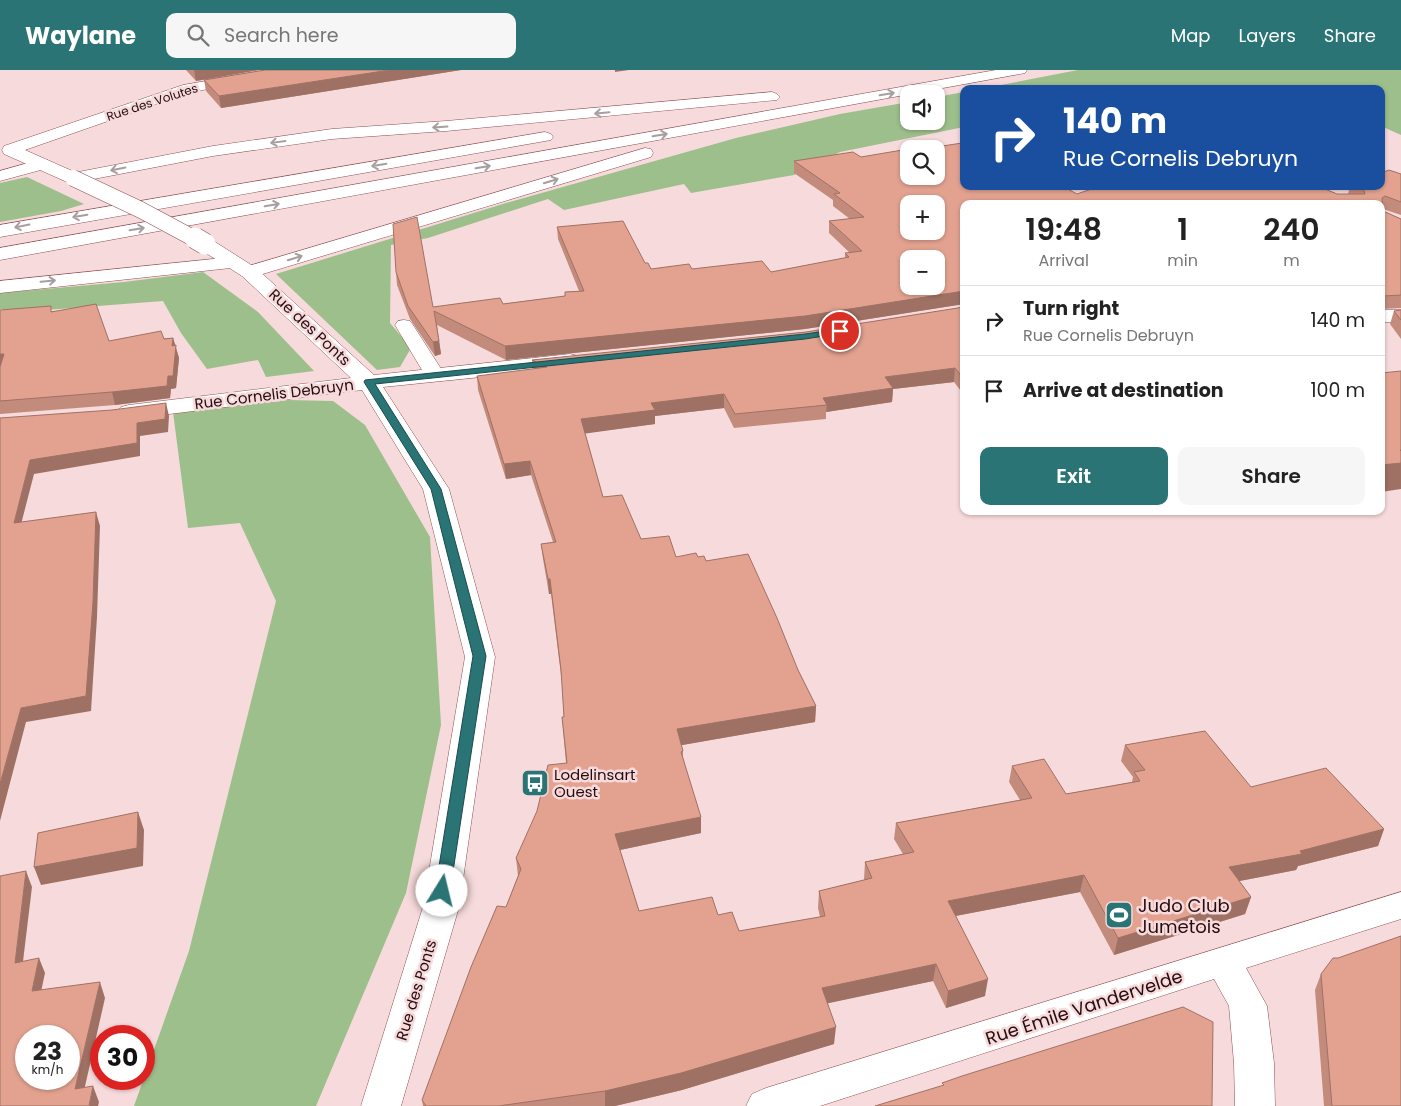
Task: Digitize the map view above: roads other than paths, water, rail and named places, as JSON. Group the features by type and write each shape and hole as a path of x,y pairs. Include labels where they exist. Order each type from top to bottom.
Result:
{"main road":[{"name":"Rue des Volutes","path":"5,149 188,88 297,70"},
{"path":"0,254 1020,70"},
{"path":"73,178 213,151 332,134 465,125 777,97 586,130"},
{"path":"0,286 241,268 667,147 839,103"},
{"path":"0,231 557,135"},
{"name":"Rue des Ponts","path":"5,149 141,210 204,244 241,268 369,382 436,489 480,656 440,907 381,1106"},
{"path":"0,176 42,164"},
{"path":"1385,316 1401,316"},
{"name":"Rue Cornelis Debruyn","path":"106,414 369,382 590,359"},
{"name":"Rue Émile Vandervelde","path":"766,1106 1401,905"},
{"path":"1224,962 1248,1006 1254,1063 1255,1106"}],"lane":[{"path":"404,325 435,375"}],"place":[{"name":"Lodelinsart Ouest","path":"535,783"},
{"name":"Judo Club Jumetois","path":"1119,915"}]}
